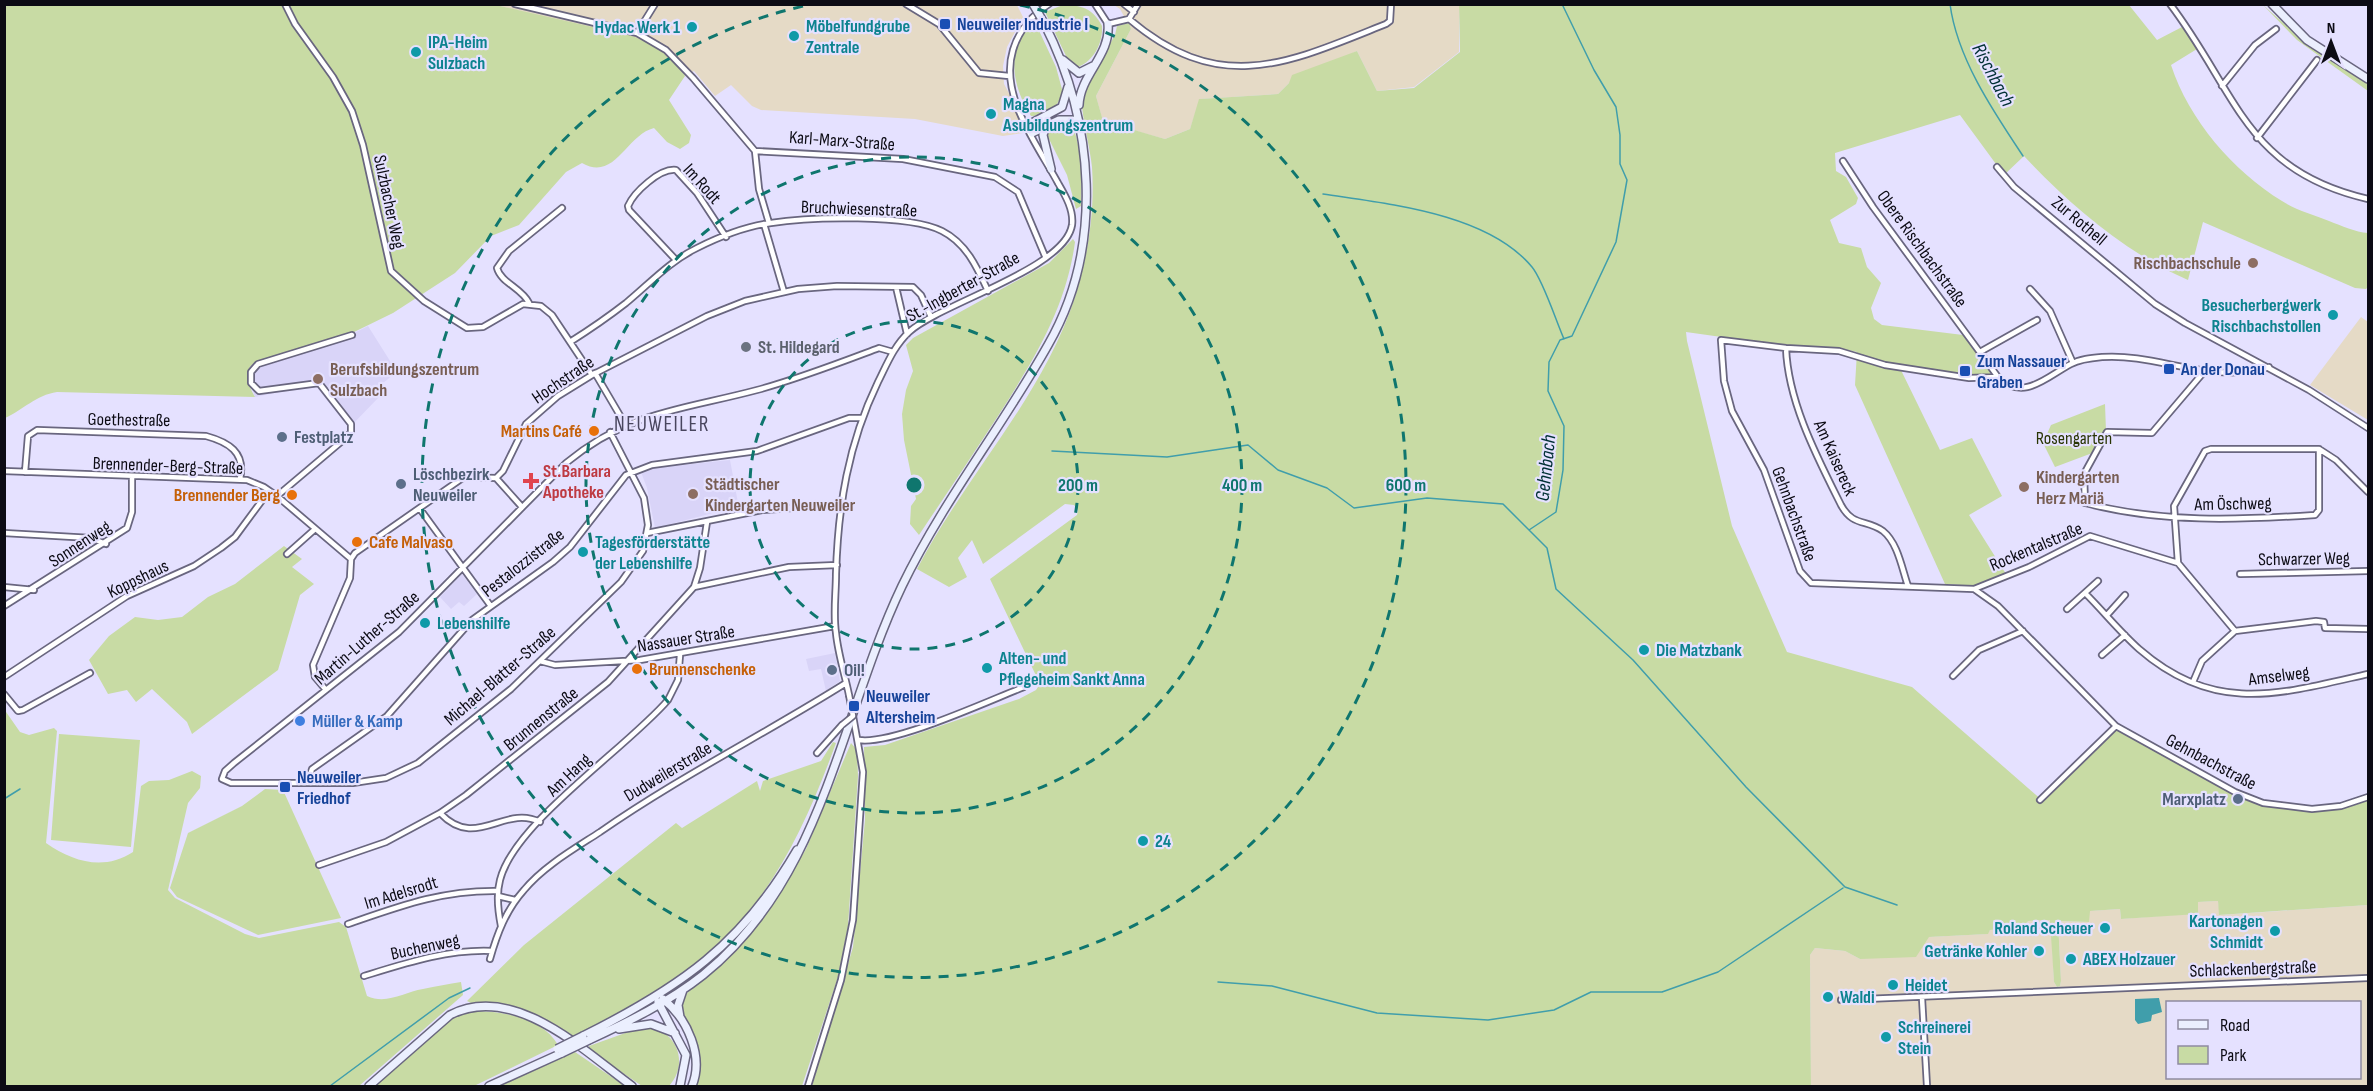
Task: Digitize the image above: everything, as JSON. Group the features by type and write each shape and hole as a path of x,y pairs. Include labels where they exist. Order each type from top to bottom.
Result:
{"main road":[{"path":"488,1086 685,988 718,962 761,915 792,869 814,821 874,652 903,584 939,519 1050,344 1076,270 1084,226 1086,182 1083,137 1068,78 1044,23 1033,4"},
{"path":"2272,4 2314,45 2368,79"},
{"path":"1079,114 1080,92 1108,41 1108,24"},
{"path":"1059,56 1079,73 1087,71 1096,62"},
{"path":"1030,129 1062,107 1068,95 1068,78"},
{"path":"1030,129 1069,118 1076,123 1083,137"},
{"path":"1046,126 1043,135 1051,169"},
{"path":"600,1035 660,1001 744,924 779,879 814,821"},
{"path":"680,1020 678,1005 685,988"},
{"path":"660,1001 680,1020 693,1042 697,1058 697,1074 692,1086"},
{"path":"660,1001 686,1054 679,1084"},
{"path":"369,1086 450,1015 460,1010 486,1006 508,1008 532,1017 632,1086"},
{"path":"586,1038 623,1028 651,1024 677,1035"}],"street":[{"name":"Sulzbacher Weg","path":"285,4 295,24 333,77 352,111 363,145 391,270 424,301 467,328 483,327 528,303"},
{"path":"515,4 638,33 660,46 679,62 755,151 759,189 784,292"},
{"path":"638,33 655,4"},
{"path":"906,4 939,24 979,73 1009,76 1012,56 1023,29 1049,4"},
{"path":"1095,4 1108,24 1129,19 1138,4"},
{"path":"1124,4 1134,12"},
{"path":"1129,19 1163,42 1210,64 1223,67 1261,65 1293,60 1386,24 1390,21 1391,4"},
{"path":"2170,4 2257,138 2277,157 2313,180 2344,193 2368,199"},
{"path":"2222,86 2255,45 2276,29"},
{"path":"2257,138 2317,60"},
{"name":"St.-Ingberter-Straße","path":"808,1086 841,980 850,940 863,772 859,740 835,626 840,505 862,418 893,352 907,334 931,317 988,291 1045,256 1065,242 1072,220 1070,206 1015,100 1009,76"},
{"name":"Karl-Marx-Straße","path":"755,151 903,159 995,177 1018,192 1045,256"},
{"name":"Obere Rischbachstraße","path":"1843,161 1873,207 1998,377"},
{"name":"Zur Rothell","path":"1997,167 2014,187 2156,303 2185,323 2269,367"},
{"name":"Im Rodt","path":"676,261 628,206 647,184 668,170 676,170 697,193 726,237"},
{"path":"562,208 509,250 496,268 499,274 523,294 528,303 546,309 593,374 625,424"},
{"name":"Bruchwiesenstraße","path":"570,342 611,314 676,261 698,247 766,223 806,220 890,221 933,227 964,248 988,291"},
{"name":"Hochstraße","path":"496,478 531,418 558,396 593,374 718,312 784,292 823,286 896,286"},
{"path":"907,334 896,286 916,289 931,317"},
{"path":"2030,290 2050,311 2073,363"},
{"path":"1980,352 2037,320"},
{"path":"277,496 348,436 352,428 318,383 259,391 251,383 251,372 258,364 352,335"},
{"name":"Gehnbachstraße","path":"1786,348 1721,339 1724,381 1732,411 1764,470 1805,578 1817,585 1974,589 1998,606 2116,726 2235,792 2263,803 2288,808 2322,808 2353,803 2368,797"},
{"name":"Martin-Luther-Straße","path":"222,779 225,771 234,763 381,648 566,463 610,432 625,424 662,411 729,397 796,378 879,348 893,352"},
{"path":"1786,348 1839,351 1878,364 1969,378 1998,377 2007,384 2025,389 2085,359 2115,357 2203,373 2252,372 2269,367 2368,428"},
{"name":"Am Kaisereck","path":"1786,348 1787,371 1794,394 1841,505 1852,520 1877,528 1888,537 1908,586"},
{"name":"Am Öschweg","path":"2203,373 2152,434 2107,432 2084,474 2085,504 2125,514 2174,518 2252,519 2318,514 2319,449"},
{"path":"632,471 652,465 743,454 849,418 862,418"},
{"name":"Goethestraße","path":"25,472 28,436 37,430 206,436 224,442 238,453 241,462 240,479"},
{"name":"Michael-Blatter-Straße","path":"222,779 231,783 371,781 410,768 495,703 630,572 643,550 647,533 647,510 632,471 610,432"},
{"path":"2235,631 2178,563 2174,518 2178,495 2208,450 2319,449 2336,460 2368,492"},
{"name":"Brennender-Berg-Straße","path":"4,471 132,478 240,479 277,496 314,530 351,559"},
{"name":"Pestalozzistraße","path":"307,783 309,772 316,765 387,717 448,645 490,605 538,573 570,546 618,483 632,471"},
{"path":"326,690 315,677 313,665 350,578 351,559 355,553 464,477 496,478 522,507"},
{"name":"Sonnenweg","path":"4,606 34,590 120,534 130,521 132,478"},
{"name":"Koppshaus","path":"4,677 127,596 194,566 221,548 235,537 269,491"},
{"path":"647,533 775,508 840,505"},
{"path":"420,509 490,605"},
{"name":"Brunnenstraße","path":"319,865 386,842 440,813 556,725 608,682 694,587 700,568 707,522"},
{"path":"287,554 314,530"},
{"path":"4,533 92,538 106,544"},
{"name":"Rockentalstraße","path":"1974,589 2029,567 2090,536 2178,563"},
{"path":"694,587 789,567 837,565"},
{"name":"Schwarzer Weg","path":"2240,574 2368,571"},
{"path":"2067,609 2098,581"},
{"path":"4,587 34,590"},
{"name":"Amselweg","path":"2085,593 2125,634 2160,665 2193,682 2221,692 2250,695 2290,691 2368,674"},
{"path":"2107,615 2125,595"},
{"path":"2193,682 2202,661 2235,631 2316,621 2324,622 2325,628 2368,629"},
{"name":"Nassauer Straße","path":"540,661 549,665 626,661 680,655 835,626"},
{"path":"1953,676 1979,650 2023,631"},
{"path":"2102,655 2125,634"},
{"name":"Am Hang","path":"501,926 498,893 506,865 540,822 668,700 678,680 680,655"},
{"path":"4,694 14,708 18,711 23,710 90,673"},
{"path":"859,740 875,741 936,721 1024,687 1026,680"},
{"name":"Dudweilerstraße","path":"490,959 501,926 515,900 532,881 551,866 620,818 846,683"},
{"path":"817,753 853,716"},
{"path":"2040,800 2116,726"},
{"path":"440,813 454,825 473,829 516,818 532,818 540,822"},
{"name":"Im Adelsrodt","path":"348,924 428,897 463,891 498,893"},
{"path":"498,893 515,900"},
{"name":"Buchenweg","path":"364,976 435,956 492,951"},
{"name":"Schlackenbergstraße","path":"1841,1000 2368,978"},
{"path":"1923,998 1927,1086"}],"shaded area":[{"path":"496,5 1017,5 1023,17 1007,47 1003,66 1004,84 1030,132 1003,136 915,119 761,110 752,106 731,85 715,96 694,71 685,76 678,65 641,40"},
{"path":"1114,5 1459,5 1459,52 1414,87 1377,91 1357,51 1289,83 1278,94 1200,99 1190,129 1165,139 1103,122 1096,96 1131,29 1120,9"},
{"path":"2361,317 2368,322 2368,420 2310,385"},
{"name":"Berufsbildungszentrum Sulzbach","path":"368,326 397,372 383,383 380,396 349,428 315,385 255,397 247,375 249,367 254,363 350,335"},
{"name":"Städtischer Kindergarten Neuweiler","path":"730,460 738,503 717,512 655,528 647,488 641,472 654,468"},
{"path":"462,574 477,594 464,606 459,602 451,609 440,597"},
{"path":"835,653 840,681 826,691 821,669 809,671 806,659"},
{"path":"2218,901 2220,915 2368,905 2368,1086 1811,1086 1810,955 1815,948 1845,951 1860,959 1929,937 1987,934 1990,930 2025,927 2028,921 2051,920 2054,982 2057,987 2060,986 2061,981 2058,921 2089,922 2089,911 2120,909 2121,919 2198,913 2198,902"},
{"path":"2159,998 2162,1012 2152,1015 2151,1021 2138,1024 2135,1020 2135,999"}],"green space":[{"path":"4,5 496,5 632,36 662,52 685,76 669,100 691,135 689,143 680,149 667,142 654,128 644,132 612,162 603,167 593,167 582,163 566,172 519,225 491,236 455,273 393,313 350,334 254,363 247,375 255,397 57,392 36,399 5,418"},
{"path":"1063,5 1090,11 1102,26 1097,50 1089,60 1078,67 1067,58 1045,12"},
{"path":"1459,5 2129,5 2157,40 2182,27 2197,49 2171,65 2189,105 2201,124 2230,159 2264,189 2282,201 2344,227 2368,233 2368,287 2366,289 2355,288 2203,222 2188,280 2121,242 2060,192 2024,156 2004,175 1960,115 1835,153 1836,171 1846,177 1858,198 1856,204 1830,220 1839,243 1861,248 1867,267 1881,283 1871,308 1874,319 1882,325 1963,335 1990,372 1990,375 1982,377 1898,364 1940,450 1972,438 2002,496 1969,515 2006,574 1975,586 1945,584 1855,385 1857,352 1834,347 1786,346 1686,332 1687,341 1732,526 1787,652 1912,687 2043,801 2116,728 2262,804 2313,810 2331,808 2368,798 2368,905 2219,915 2218,901 2198,902 2198,914 2121,919 2120,909 2090,911 2089,922 2058,921 2061,981 2060,986 2057,987 2054,982 2050,920 2028,921 2025,927 1990,930 1988,934 1929,937 1916,957 1860,959 1845,951 1815,948 1810,955 1811,1086 812,1086 853,947 865,820 864,747 885,745 1019,699 1036,690 1040,684 990,579 1077,515 1078,510 1074,505 1065,504 983,564 972,540 958,558 967,577 949,587 917,569 957,501 1002,436 1044,369 1075,297 1087,249 1092,200 1092,167 1082,95 1092,72 1115,35 1117,26 1129,23 1131,29 1096,96 1103,121 1165,139 1190,129 1199,99 1278,94 1289,83 1292,75 1357,51 1377,91 1414,88 1460,52"},
{"path":"2263,5 2311,47 2368,82 2368,91 2297,40"},
{"path":"1035,22 1056,67 1063,93 1056,106 1031,116 1019,92 1014,67 1019,42 1025,31"},
{"path":"1066,121 1071,123 1080,153 1081,206 1076,209 1067,175 1045,131"},
{"path":"1073,239 1075,242 1071,266 1046,334 1024,375 919,535 910,524 911,506 916,499 904,440 902,414 906,390 913,371 906,345 913,338 1049,263"},
{"name":"Rosengarten","path":"2105,404 2106,431 2095,452 2055,467 2043,443 2051,425"},
{"path":"284,546 302,559 292,567 314,584 300,595 278,670 192,734 187,722 152,689 136,702 127,690 108,694 89,660 109,636 135,617 158,620 182,617 208,597 235,584"},
{"path":"4,709 20,732 29,735 54,728 57,731 46,843 56,850 78,859 100,863 122,858 133,852 141,786 149,781 169,780 192,771 201,776 200,788 188,803 168,890 175,898 245,934 259,938 339,922 346,927 367,996 388,999 461,982 463,995 359,1086 5,1086"},
{"path":"59,734 140,740 131,847 51,840"},
{"path":"833,742 836,743 811,806 797,836 764,892 721,943 681,976 636,1005 573,1038 525,1010 499,1003 467,1001 524,945 676,823 682,828 757,781 760,791 763,781 821,761"},
{"path":"851,743 857,750 858,776 848,926 838,977 802,1086 695,1086 700,1072 700,1060 698,1049 685,1019 684,996 742,941 778,896 806,849"},
{"path":"265,789 283,790 341,918 258,935 177,897 170,888 188,833 242,806"},
{"path":"473,1011 508,1014 532,1022 542,1028 558,1045 474,1086 374,1086 443,1023 455,1016"},
{"path":"642,1027 654,1028 663,1032 676,1047 679,1067 676,1077 669,1086 642,1086 589,1050 589,1046"},
{"path":"575,1052 625,1086 500,1086"}],"waterway":[{"name":"Gehnbach","path":"1562,4 1594,70 1616,107 1620,135 1620,164 1627,180 1616,242 1572,336 1560,340 1549,362 1548,391 1564,426 1563,470 1556,512 1529,530 1547,548 1556,589 1633,660 1746,787 1845,887 1897,905"},
{"name":"Rischbach","path":"1950,4 1954,24 1968,64 2023,156"},
{"path":"1323,194 1406,207 1435,214 1490,234 1513,249 1532,267 1545,291 1564,339"},
{"path":"1052,451 1167,457 1248,445 1278,470 1327,488 1354,508 1427,498 1503,504 1529,530"},
{"path":"4,799 20,789"},
{"path":"1218,982 1272,986 1377,1013 1488,1020 1554,1010 1591,992 1662,992 1718,972 1843,888"},
{"path":"330,1086 449,998 470,988"}],"place":[{"name":"Neuweiler Industrie I","path":"945,24"},
{"name":"Hydac Werk 1","path":"692,27"},
{"name":"Möbelfundgrube Zentrale","path":"794,36"},
{"name":"IPA-Heim Sulzbach","path":"416,52"},
{"name":"Magna Asubildungszentrum","path":"991,114"},
{"name":"Rischbachschule","path":"2253,263"},
{"name":"Besucherbergwerk Rischbachstollen","path":"2333,315"},
{"name":"St. Hildegard","path":"746,347"},
{"name":"An der Donau","path":"2169,369"},
{"name":"Zum Nassauer Graben","path":"1965,371"},
{"name":"Berufsbildungszentrum Sulzbach","path":"318,379"},
{"name":"Martins Café","path":"594,431"},
{"name":"Festplatz","path":"282,437"},
{"name":"St.Barbara Apotheke","path":"531,481"},
{"name":"Löschbezirk Neuweiler","path":"401,484"},
{"name":"Kindergarten Herz Mariä","path":"2024,487"},
{"name":"Städtischer Kindergarten Neuweiler","path":"693,494"},
{"name":"Brennender Berg","path":"292,495"},
{"name":"Cafe Malvaso","path":"357,542"},
{"name":"Tagesförderstätte der Lebenshilfe","path":"583,552"},
{"name":"Lebenshilfe","path":"425,623"},
{"name":"Die Matzbank","path":"1644,650"},
{"name":"Alten- und Pflegeheim Sankt Anna","path":"987,668"},
{"name":"Brunnenschenke","path":"637,669"},
{"name":"Oil!","path":"832,670"},
{"name":"Neuweiler Altersheim","path":"854,706"},
{"name":"Müller & Kamp","path":"300,721"},
{"name":"Neuweiler Friedhof","path":"285,787"},
{"name":"Marxplatz","path":"2238,799"},
{"name":"24","path":"1143,841"},
{"name":"Roland Scheuer","path":"2105,928"},
{"name":"Kartonagen Schmidt","path":"2275,931"},
{"name":"Getränke Kohler","path":"2039,951"},
{"name":"ABEX Holzauer","path":"2071,959"},
{"name":"Heidet","path":"1893,985"},
{"name":"Waldi","path":"1828,997"},
{"name":"Schreinerei Stein","path":"1886,1037"}],"district":[{"name":"NEUWEILER","path":"662,424"}]}
